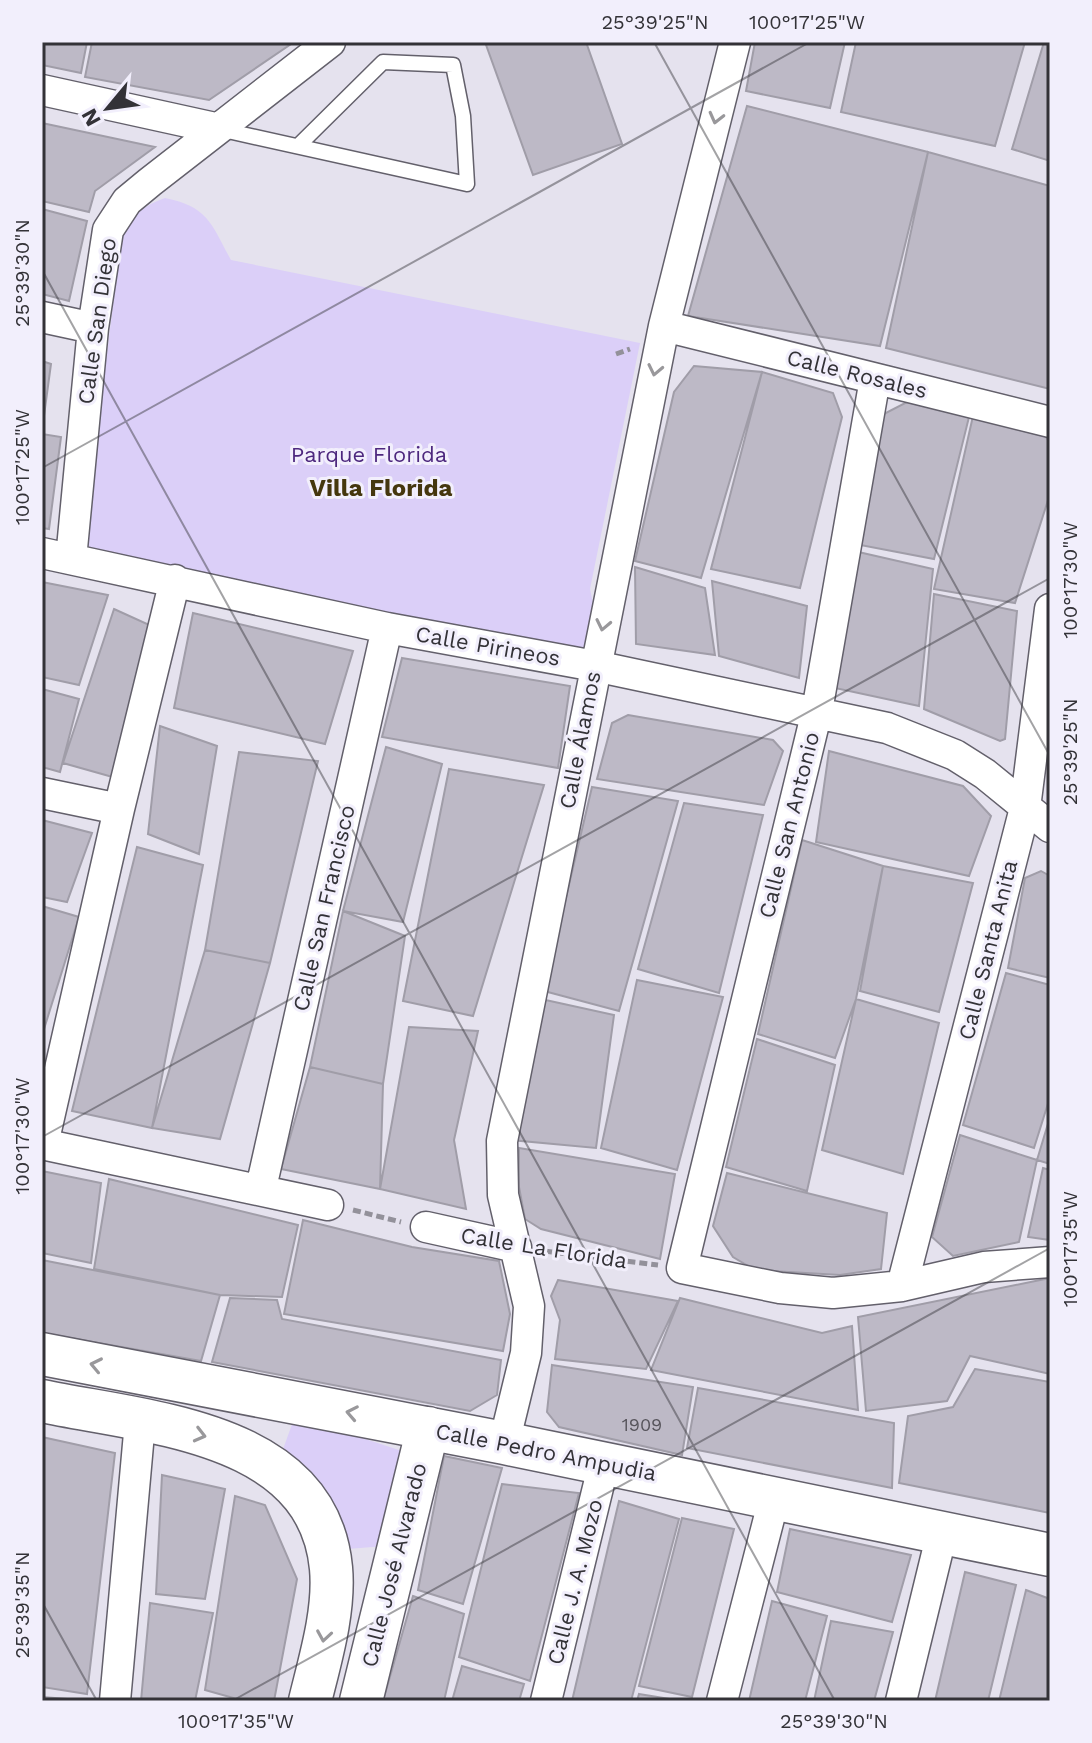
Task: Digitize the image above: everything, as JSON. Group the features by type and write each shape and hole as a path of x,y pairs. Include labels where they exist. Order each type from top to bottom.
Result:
{"street":[{"name":"Calle San Diego","path":"56,556 108,230 127,201 215,128 330,42"},
{"name":"Calle Álamos","path":"504,1443 527,1338 529,1306 503,1195 502,1141 664,326 735,42"},
{"path":"42,90 215,128"},
{"path":"42,317 93,328"},
{"name":"Calle Rosales","path":"664,326 1050,422"},
{"name":"Calle San Antonio","path":"682,1268 817,711 875,379"},
{"name":"Calle Pirineos","path":"56,556 387,628 817,711 926,740 985,774 1050,827"},
{"path":"175,580 43,1144 261,1188 328,1205"},
{"name":"Calle Santa Anita","path":"902,1286 1025,808 1050,609"},
{"name":"Calle San Francisco","path":"261,1188 387,628"},
{"path":"42,793 119,809"},
{"name":"Calle La Florida","path":"426,1227 516,1247"},
{"path":"682,1268 780,1288 833,1293 902,1286 984,1267 1050,1262"},
{"name":"Calle Pedro Ampudia","path":"42,1354 284,1399 1050,1555"},
{"path":"264,1459 284,1399"},
{"path":"42,1401 201,1434 264,1459 292,1483 316,1518 328,1548 331,1571 320,1659 310,1701"},
{"path":"115,1701 140,1422"},
{"name":"Calle José Alvarado","path":"361,1701 428,1428"},
{"name":"Calle J. A. Mozo","path":"546,1701 604,1463"},
{"path":"722,1701 774,1499"},
{"path":"901,1701 942,1533"},
{"path":"331,1571 391,1579"}],"lane":[{"path":"215,128 467,184 463,116 453,65 383,62 298,146"}],"path":[{"path":"328,1205 426,1227"},
{"name":"Calle La Florida","path":"516,1247 682,1268"}],"green space":[{"name":"Parque Florida","path":"165,198 200,212 213,227 231,260 640,343 590,589 600,636 573,662 92,555 84,538 121,241 137,214"},
{"path":"295,1416 405,1452 385,1546 335,1550 282,1452"}],"building":[{"path":"42,42 87,42 81,73 42,65"},
{"path":"92,42 294,42 209,100 85,77"},
{"path":"485,42 586,42 622,144 533,175"},
{"path":"755,42 845,42 830,108 746,91"},
{"path":"856,42 1025,42 995,146 841,112"},
{"path":"1044,42 1050,42 1050,161 1012,149"},
{"path":"747,106 928,152 880,346 688,316"},
{"path":"42,123 155,147 95,191 89,212 42,201"},
{"path":"928,152 1050,186 1050,389 886,348"},
{"path":"42,209 87,221 69,301 42,294"},
{"path":"42,361 51,364 43,423 42,422"},
{"path":"694,366 762,372 701,578 635,561 674,392"},
{"path":"762,372 833,393 842,417 800,588 711,569"},
{"path":"909,401 969,417 934,559 855,544 878,417"},
{"path":"973,416 1041,431 1050,442 1050,494 1015,603 934,589"},
{"path":"42,434 61,437 49,529 42,528"},
{"path":"854,551 933,569 919,706 835,688"},
{"path":"635,567 705,588 715,655 636,644"},
{"path":"712,581 807,606 799,678 719,656"},
{"path":"42,582 108,595 79,685 42,677"},
{"path":"934,594 1017,611 1005,739 1000,741 924,709"},
{"path":"114,609 156,628 116,778 63,763"},
{"path":"193,613 353,651 325,744 174,708"},
{"path":"402,658 570,686 558,768 382,737"},
{"path":"42,689 79,699 60,772 42,767"},
{"path":"628,715 773,740 783,751 764,805 597,779 612,723"},
{"path":"160,726 217,746 199,854 148,834"},
{"path":"386,747 442,764 403,922 343,911"},
{"path":"829,751 963,786 991,816 969,876 816,842"},
{"path":"239,752 318,761 270,963 205,950"},
{"path":"449,769 544,785 473,1016 403,1001"},
{"path":"592,787 678,801 619,1011 544,991"},
{"path":"684,803 763,815 719,993 638,969"},
{"path":"42,820 92,833 67,902 42,897"},
{"path":"802,840 883,866 856,999 835,1058 758,1034"},
{"path":"137,847 203,865 152,1128 72,1111"},
{"path":"883,866 973,883 939,1012 860,991"},
{"path":"1041,871 1050,876 1050,978 1008,968 1025,878"},
{"path":"42,906 79,917 44,1029 42,1029"},
{"path":"343,911 405,936 383,1084 310,1067"},
{"path":"205,950 270,963 220,1139 152,1128"},
{"path":"1006,973 1050,985 1050,1097 1034,1148 963,1125"},
{"path":"637,980 723,997 677,1170 601,1148"},
{"path":"541,999 614,1015 596,1148 511,1140"},
{"path":"856,999 939,1023 903,1174 822,1150"},
{"path":"409,1027 478,1031 454,1140 466,1209 380,1189"},
{"path":"757,1039 835,1065 807,1191 726,1167"},
{"path":"310,1067 383,1084 380,1189 281,1169"},
{"path":"1050,1117 1050,1164 1037,1160"},
{"path":"960,1135 1037,1160 1019,1242 953,1256 932,1237"},
{"path":"519,1148 675,1174 660,1259 541,1229 525,1219 519,1187"},
{"path":"1043,1168 1050,1170 1050,1240 1028,1237"},
{"path":"42,1171 101,1183 91,1263 42,1253"},
{"path":"727,1173 887,1213 881,1269 840,1275 755,1270 733,1257 713,1226"},
{"path":"109,1179 298,1225 282,1297 220,1295 94,1269"},
{"path":"303,1220 412,1247 499,1261 510,1314 503,1351 284,1314"},
{"path":"42,1260 220,1295 201,1361 42,1333"},
{"path":"1050,1278 1050,1374 970,1356 947,1401 866,1411 858,1317"},
{"path":"558,1280 678,1301 646,1369 555,1359 560,1320 551,1296"},
{"path":"230,1298 277,1300 282,1319 501,1360 497,1395 470,1411 212,1362"},
{"path":"680,1298 822,1333 852,1326 858,1410 651,1370"},
{"path":"552,1365 693,1387 682,1455 559,1427 547,1412"},
{"path":"975,1369 1050,1382 1050,1513 899,1483 908,1416 953,1407"},
{"path":"698,1388 894,1423 892,1488 687,1448"},
{"path":"42,1437 115,1453 87,1694 42,1687"},
{"path":"444,1456 502,1468 463,1604 418,1590"},
{"path":"162,1475 225,1489 205,1599 156,1594"},
{"path":"502,1484 579,1493 530,1681 459,1657"},
{"path":"235,1496 265,1505 297,1579 274,1701 244,1701 205,1690"},
{"path":"619,1501 679,1519 631,1701 572,1701"},
{"path":"682,1518 734,1529 692,1697 639,1686"},
{"path":"790,1529 911,1555 892,1622 777,1592"},
{"path":"965,1572 1016,1585 988,1701 935,1701"},
{"path":"1026,1590 1050,1599 1050,1701 999,1701"},
{"path":"413,1596 464,1614 444,1701 383,1701"},
{"path":"772,1601 827,1616 805,1701 749,1701"},
{"path":"150,1603 213,1613 195,1701 141,1701"},
{"path":"831,1621 893,1632 874,1701 814,1701"},
{"path":"462,1666 524,1684 519,1701 452,1701"},
{"path":"639,1694 682,1701 637,1701"},
{"path":"42,1697 93,1701 42,1701"}],"district":[{"name":"Villa Florida","path":"381,488"}]}
